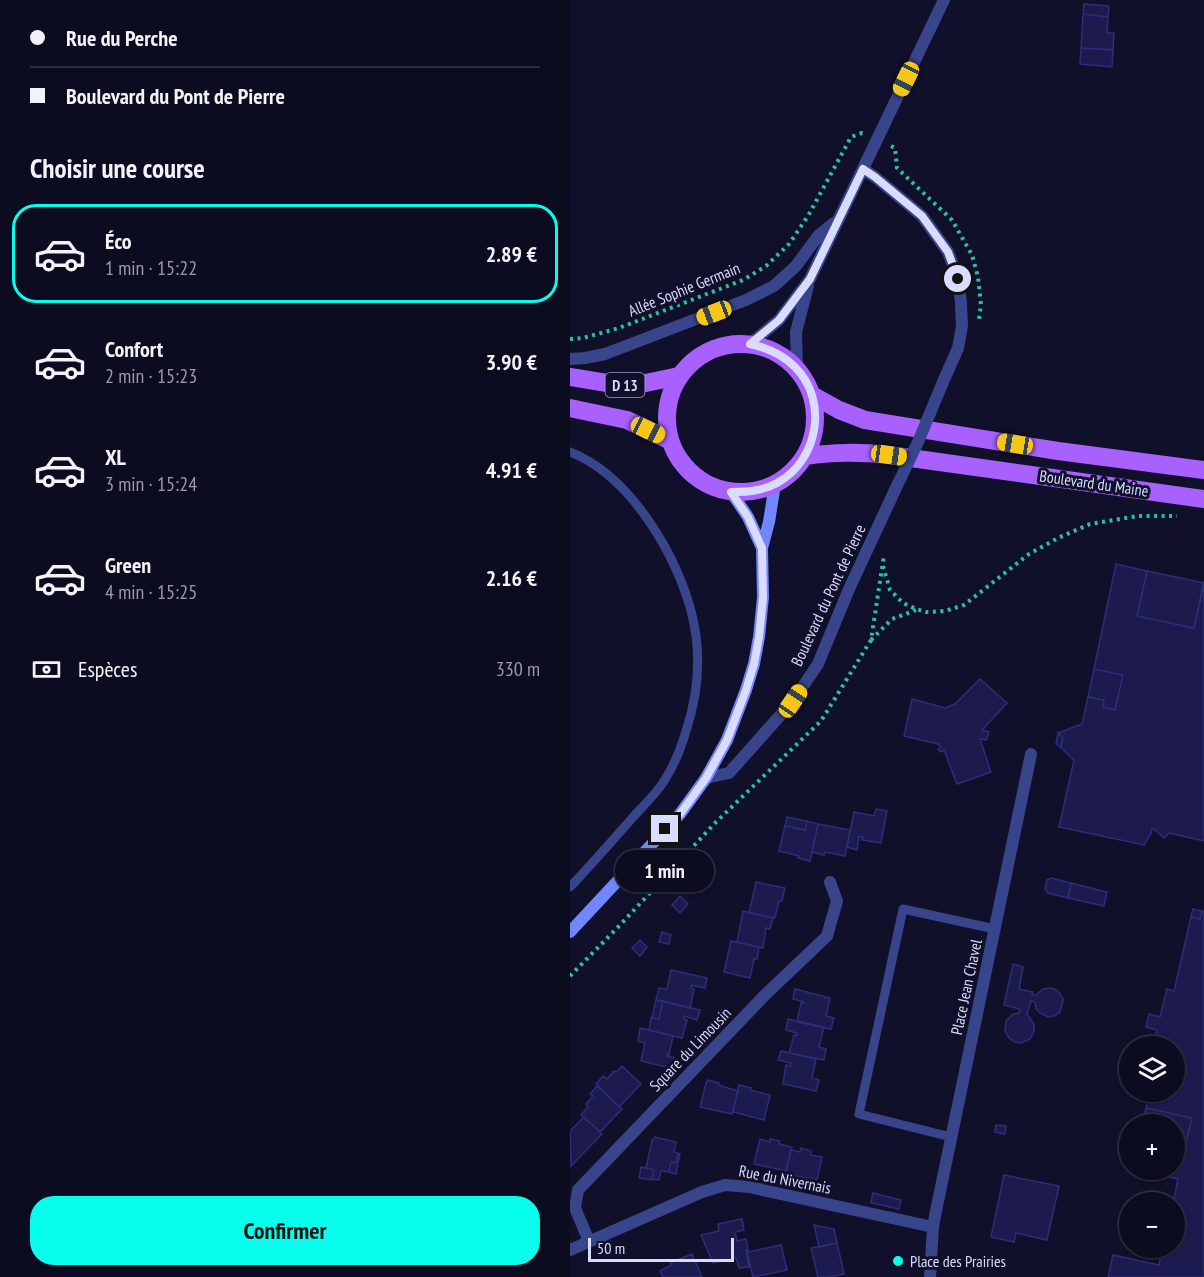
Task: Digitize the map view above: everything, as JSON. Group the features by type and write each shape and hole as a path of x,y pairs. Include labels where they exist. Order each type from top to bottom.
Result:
{"main road":[{"path":"730,344 750,344 768,348 797,369 812,395 816,416 813,437 805,456 787,477 776,484 754,491 731,492 711,487 693,475 678,459 669,440 666,423 667,407 671,391 679,376 693,361 710,350 730,344"},
{"name":"D 13","path":"570,377 619,385 641,384 679,376"},
{"name":"Boulevard du Maine","path":"812,395 839,410 865,420 1058,451 1204,470"},
{"name":"D 13","path":"570,408 627,420 669,440"},
{"name":"Boulevard du Maine","path":"805,456 835,453 889,455 1204,498"},
{"path":"570,932 680,814 706,778 727,740 754,664 763,597 762,548 776,484"},
{"path":"731,492 748,517 762,548"}],"street":[{"path":"797,369 796,332 810,279 944,0"},
{"name":"Boulevard du Pont de Pierre","path":"706,778 729,774 793,701 818,664 849,589 918,442 958,348 962,326 961,303 958,279 948,252 922,216 863,169"},
{"path":"570,359 605,354 747,300 774,286 796,266 818,236 838,220"},
{"path":"750,344 779,320 810,279"},
{"name":"Place Jean Chavel","path":"930,1277 933,1227 1031,754"},
{"name":"Square du Limousin","path":"589,1241 574,1208 578,1190 765,995 827,936 837,901 830,882"},
{"name":"Rue du Nivernais","path":"570,1250 702,1192 725,1185 749,1186 933,1227"}],"lane":[{"path":"570,452 609,475 636,503 660,539 686,595 697,638 699,672 694,708 680,751 664,781 570,887"},
{"path":"951,1137 860,1114 862,1102 903,909 995,929"}],"path":[{"name":"Allée Sophie Germain","path":"570,339 583,338 619,328 743,280 766,266 789,244 808,216 851,137 862,133 877,139"},
{"path":"882,562 890,590 903,603 926,612 945,611 963,605 1029,554 1090,524 1138,516 1184,516"},
{"path":"871,640 892,619 916,609"}],"building":[{"path":"1084,4 1109,6 1108,17 1083,14"},
{"path":"1083,14 1108,17 1107,33 1114,33 1113,50 1081,48"},
{"path":"1081,48 1113,50 1112,67 1080,64"},
{"path":"1116,564 1147,571 1137,616 1194,628 1204,581 1204,841 1169,833 1164,838 1152,829 1144,845 1059,827 1074,760 1061,748 1063,738 1058,733 1082,724 1088,697 1104,700 1103,707 1115,710 1123,675 1094,669"},
{"path":"1147,571 1204,583 1194,628 1137,616"},
{"path":"1094,669 1123,675 1115,710 1103,707 1104,700 1088,697"},
{"path":"980,679 1007,703 982,730 989,732 986,740 980,739 991,772 957,784 944,750 941,752 938,749 941,747 938,744 904,736 912,699 945,708 955,704"},
{"path":"1058,733 1063,738 1061,748 1056,744"},
{"path":"876,809 887,811 881,843 862,840 863,837 859,837 857,850 847,847 854,812 874,816"},
{"path":"787,817 807,821 805,830 785,826"},
{"path":"807,821 818,824 810,861 779,851 785,826 805,830"},
{"path":"818,824 850,830 845,856 812,852"},
{"path":"1051,878 1071,883 1068,898 1048,893 1045,889 1047,880"},
{"path":"756,882 785,888 775,918 749,913"},
{"path":"1071,883 1107,892 1104,906 1068,898"},
{"path":"680,896 688,904 680,913 672,905"},
{"path":"1193,909 1202,911 1200,919 1191,917"},
{"path":"743,911 773,918 770,929 766,928 763,948 737,942"},
{"path":"1202,911 1204,912 1204,1277 1108,1277 1113,1255 1159,1265 1160,1258 1185,1258 1185,1192 1175,1192 1178,1180 1185,1180 1185,1147 1192,1118 1185,1116 1185,1114 1146,1108 1148,1102 1185,1102 1185,1036 1156,1036 1157,1030 1146,1027 1149,1014 1160,1017 1167,989 1174,991 1191,917 1200,919"},
{"path":"662,932 671,935 669,944 659,942"},
{"path":"640,940 647,947 640,956 632,948"},
{"path":"731,941 759,947 750,978 724,972"},
{"path":"1013,964 1023,967 1019,989 1033,992 1032,995 1036,995 1043,989 1052,988 1058,991 1063,998 1060,1012 1048,1017 1040,1013 1036,1009 1035,1002 1031,1001 1027,1014 1034,1024 1034,1032 1030,1039 1021,1043 1009,1038 1005,1031 1006,1021 1013,1014 1019,1013 1020,1009 1004,1005"},
{"path":"671,970 707,978 705,988 691,985 694,989 690,1008 656,1000 659,988 667,989"},
{"path":"795,989 830,998 826,1016 834,1018 831,1029 797,1022 801,1003 804,1002 793,999"},
{"path":"656,1000 663,1001 659,1019 652,1018"},
{"path":"663,1001 700,1010 697,1020 684,1016 687,1020 682,1038 649,1030 651,1018 659,1019"},
{"path":"788,1019 824,1027 819,1047 826,1049 824,1060 789,1053 794,1035 797,1033 786,1030"},
{"path":"640,1028 673,1036 667,1056 677,1059 674,1069 641,1061 645,1043 638,1041"},
{"path":"781,1051 816,1059 812,1078 819,1080 816,1091 783,1084 786,1065 790,1066 791,1063 778,1060"},
{"path":"622,1066 641,1084 619,1107 596,1084 603,1076 607,1079"},
{"path":"708,1080 738,1091 732,1114 700,1107"},
{"path":"739,1085 770,1095 764,1120 733,1112"},
{"path":"597,1086 622,1109 600,1132 581,1115 593,1096 590,1094"},
{"path":"1146,1108 1174,1114 1145,1114"},
{"path":"1185,1116 1192,1118 1185,1147"},
{"path":"584,1117 602,1134 571,1166 570,1131"},
{"path":"996,1125 1006,1126 1005,1134 995,1132"},
{"path":"655,1137 676,1142 674,1152 678,1153 676,1163 671,1162 669,1172 661,1171 659,1180 652,1179 654,1170 646,1168 652,1140"},
{"path":"760,1139 770,1142 770,1139 780,1141 779,1144 792,1147 786,1171 754,1164"},
{"path":"801,1148 811,1151 811,1155 822,1157 817,1180 785,1174 791,1150 800,1152"},
{"path":"678,1153 680,1154 676,1174 669,1172 671,1162 676,1163"},
{"path":"641,1167 654,1170 652,1180 639,1178"},
{"path":"1004,1175 1059,1186 1047,1240 1016,1233 1014,1242 991,1237"},
{"path":"873,1193 901,1200 899,1209 871,1203"},
{"path":"742,1219 744,1230 735,1232 737,1241 746,1239 749,1267 739,1268 736,1258 713,1263 701,1235 719,1231 718,1224"},
{"path":"814,1225 834,1229 837,1243 819,1247"},
{"path":"837,1243 844,1274 818,1277 811,1248"},
{"path":"781,1245 787,1270 753,1277 747,1252"},
{"path":"692,1254 702,1277 663,1277 660,1271 671,1265 670,1263"}],"place":[{"name":"Place des Prairies","path":"898,1261"}],"route":[{"path":"665,829 680,814 706,778 727,740 754,664 763,597 762,548 748,517 731,492 754,491 776,484 787,477 805,456 813,437 816,416 812,395 806,381 797,369 783,357 768,348 750,344 779,320 810,279 863,169 922,216 948,252 958,279"}]}
